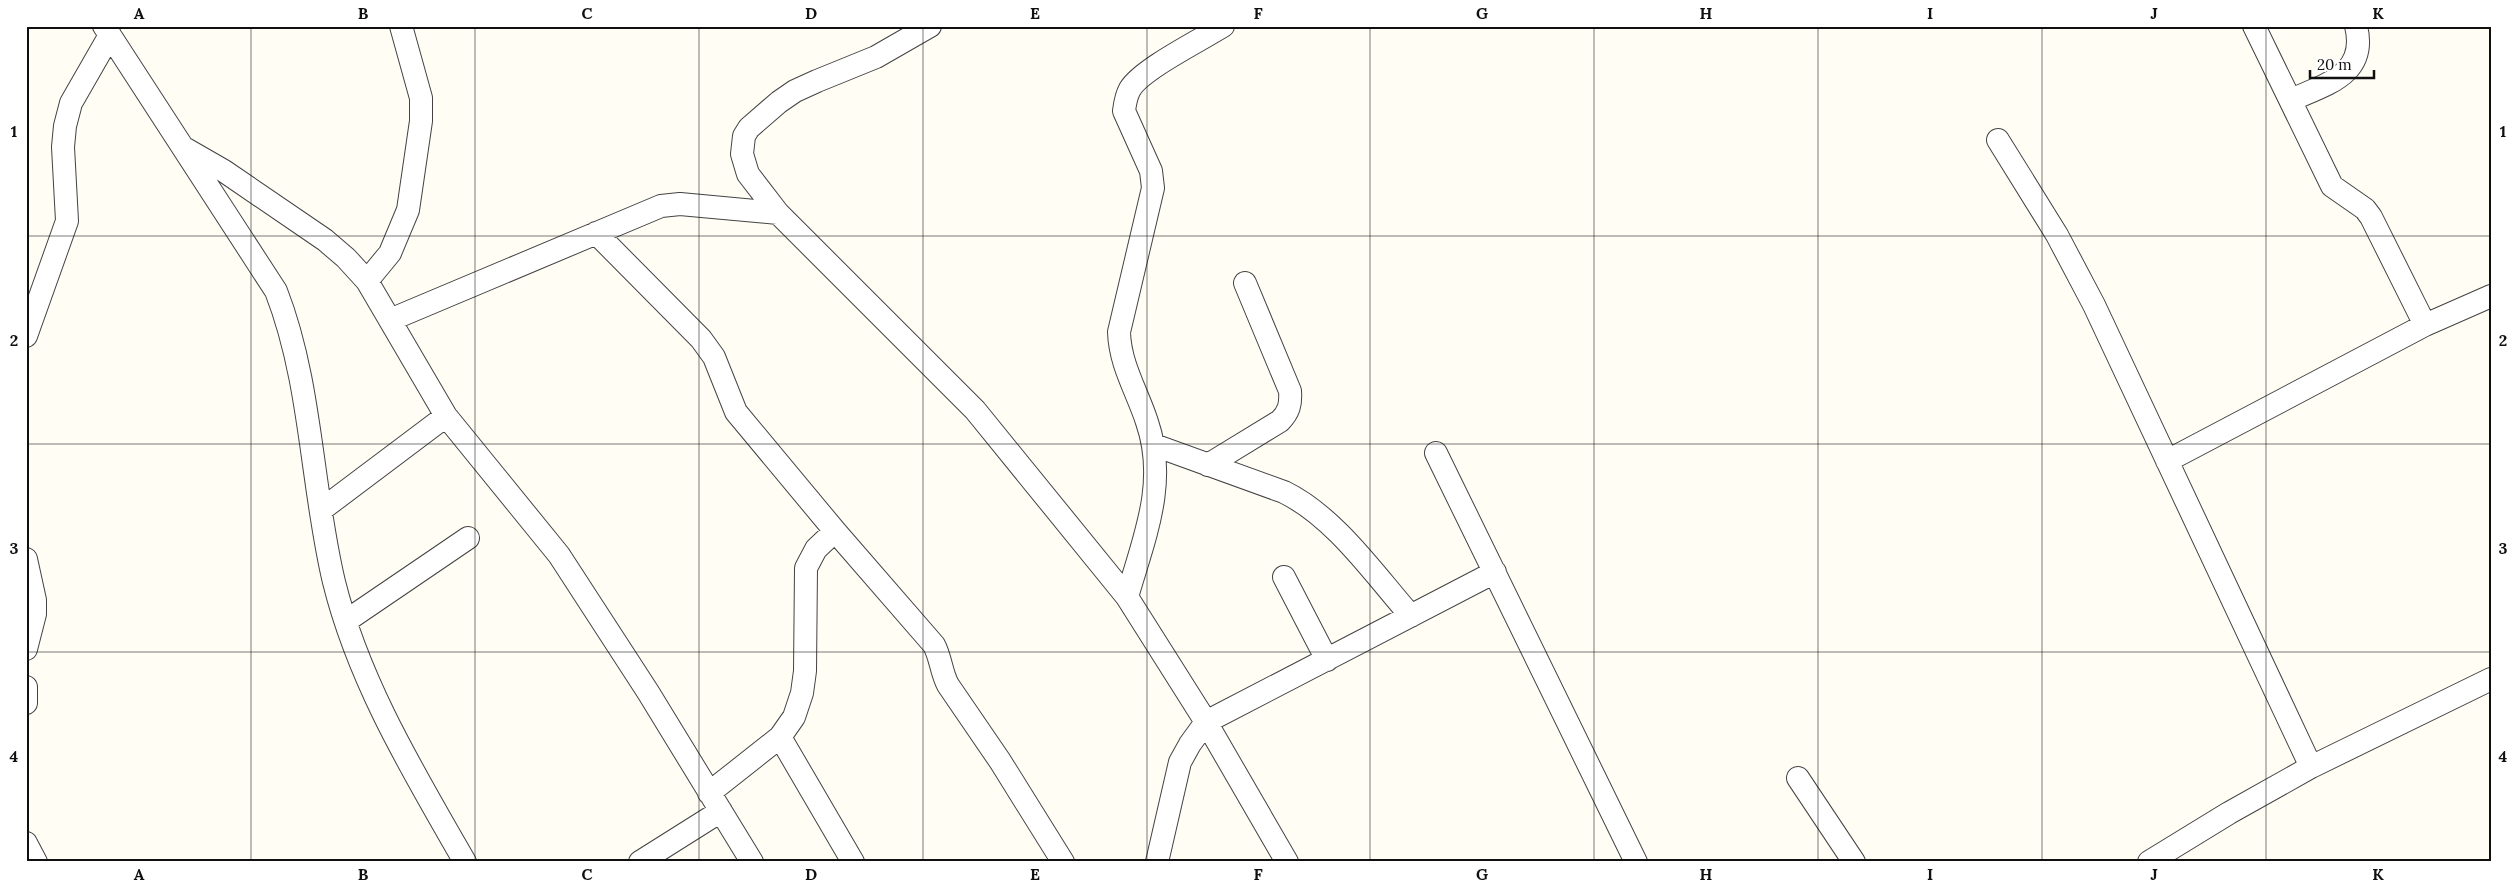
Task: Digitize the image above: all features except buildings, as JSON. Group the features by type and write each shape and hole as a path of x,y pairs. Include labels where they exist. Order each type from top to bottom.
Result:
{"street":[{"path":"367,281 390,252 408,210 421,121 421,98 401,26"},
{"path":"930,26 876,57 795,91 749,128 744,136 742,154 748,174 778,212 975,410 1127,597 1206,722 1287,862"},
{"path":"1127,597 1155,499 1157,469 1154,445 1120,350 1119,332 1153,188 1151,172 1124,111 1125,101 1131,88 1142,76 1223,26"},
{"path":"2254,26 2332,186 2364,209 2371,217 2425,325"},
{"path":"2291,100 2348,72 2355,60 2356,26"},
{"path":"107,31 276,291 287,320 295,350 334,582 346,621 365,673 400,749 465,862"},
{"path":"26,336 67,220 63,147 67,118 71,103 107,31"},
{"path":"1998,140 2075,268 2312,767"},
{"path":"184,148 224,171 325,240 346,258 367,281 446,416 559,555 648,692 752,862"},
{"path":"390,320 661,206 680,204 778,212"},
{"path":"596,233 701,339 714,357 736,412 835,531 934,645 939,656 942,676 1000,761 1063,862"},
{"path":"1208,464 1280,421 1288,413 1291,401 1290,390 1245,283"},
{"path":"2167,461 2425,325 2491,296"},
{"path":"321,510 446,416"},
{"path":"1154,445 1304,502 1338,533 1411,616"},
{"path":"1436,453 1636,862"},
{"path":"640,862 715,802 780,737 794,718 802,693 806,568 816,549 835,531"},
{"path":"346,621 468,538"},
{"path":"26,559 35,600 34,614 26,649"},
{"path":"1157,862 1180,762 1206,722 1494,572"},
{"path":"1284,577 1327,660"},
{"path":"2150,862 2229,813 2312,767 2491,679"},
{"path":"26,687 26,703"},
{"path":"780,737 854,862"},
{"path":"1798,778 1854,862"},
{"path":"26,843 36,862"}]}
